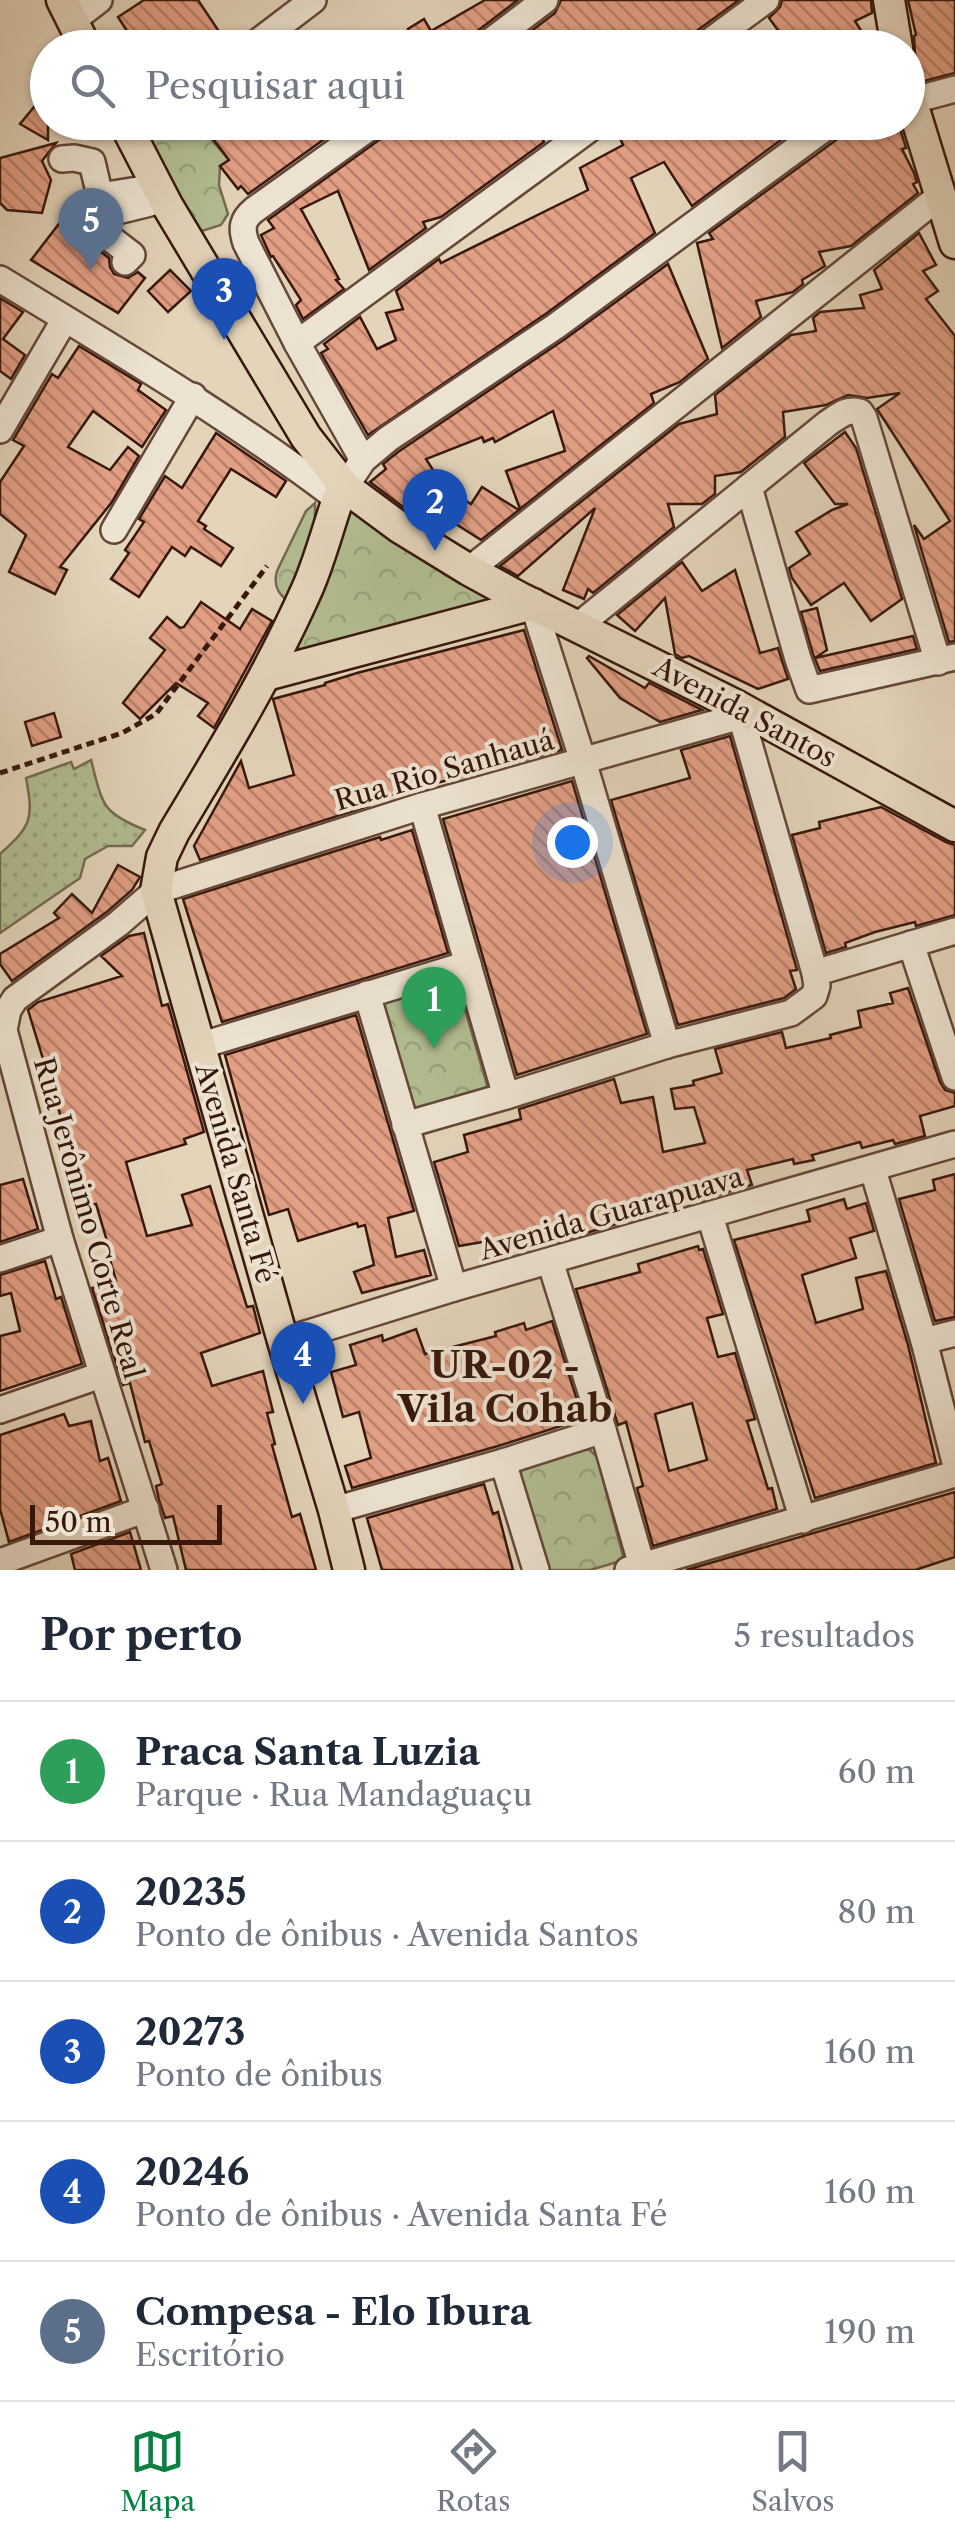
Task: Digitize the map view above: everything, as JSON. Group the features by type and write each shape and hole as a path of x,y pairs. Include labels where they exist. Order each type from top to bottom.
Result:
{"main road":[{"path":"889,0 894,30"},
{"name":"Avenida Santos","path":"141,140 167,204 341,493 469,570 950,818"},
{"path":"923,140 953,231"},
{"path":"156,891 162,857 174,832 266,675 310,582 341,493"},
{"path":"266,675 533,604"},
{"name":"Avenida Santa Fé","path":"156,891 349,1570"}],"street":[{"path":"74,23 99,0"},
{"path":"274,30 313,0"},
{"path":"506,30 545,0"},
{"path":"725,30 766,0"},
{"path":"925,94 955,89"},
{"path":"351,140 254,210 242,227 246,243 297,344 363,460"},
{"path":"297,344 575,140"},
{"path":"0,279 341,493 363,460 388,439 556,326 809,140"},
{"path":"62,159 92,162 100,196 147,196 85,220 132,255 126,262"},
{"path":"469,570 940,196"},
{"path":"0,430 65,319"},
{"path":"114,530 192,396"},
{"path":"578,626 828,423 848,411 860,412 946,660 809,690 750,487"},
{"path":"533,604 666,1045"},
{"path":"405,1125 666,1045 791,1013 814,996 815,973 739,711"},
{"name":"Rua Rio Sanhauá","path":"156,891 739,711"},
{"path":"422,806 506,1096"},
{"name":"Rua Jerônimo Corte Real","path":"156,891 118,924 14,1000 4,1030 9,1082 164,1570"},
{"path":"815,973 955,931"},
{"path":"911,944 955,1077"},
{"path":"199,1046 468,964"},
{"path":"367,994 454,1288"},
{"name":"Avenida Guarapuava","path":"284,1341 955,1144"},
{"path":"873,1170 955,1462"},
{"path":"710,1216 803,1520"},
{"path":"0,1259 60,1240"},
{"path":"550,1261 603,1430 635,1568 955,1474"},
{"path":"924,1341 955,1333"},
{"path":"0,1410 101,1376"},
{"path":"334,1510 603,1430"},
{"path":"503,1462 536,1570"},
{"path":"0,1562 146,1509"}],"path":[{"path":"0,773 122,733 156,714 267,566"}],"green space":[{"path":"148,140 212,140 229,160 220,166 219,185 228,214 221,225 189,235"},
{"path":"338,499 540,608 277,665"},
{"path":"315,503 315,523 294,607 277,587 277,571 306,511"},
{"path":"91,760 98,787 111,812 145,830 132,846 108,846 85,859 80,878 0,933 0,854 28,821 26,778 71,762 74,769"},
{"path":"457,982 487,1092 415,1114 381,1007 385,1000"},
{"path":"578,1449 590,1450 597,1457 623,1556 621,1561 590,1570 547,1570 520,1476 523,1467"}],"building":[{"path":"144,0 198,0 218,30 126,30 118,17"},
{"path":"485,0 518,0 479,30 433,30"},
{"path":"561,0 739,0 698,30 533,30 555,13"},
{"path":"782,0 871,0 872,13 855,21 861,30 778,30 769,18"},
{"path":"908,0 955,0 955,73 925,81 925,30 915,30"},
{"path":"424,19 430,30 408,30 408,29"},
{"path":"30,112 30,130 20,124"},
{"path":"214,140 323,140 248,194 241,186 238,189 220,166 229,160"},
{"path":"379,140 544,142 441,217 423,222 426,228 369,270 338,191 301,209 344,289 303,319 296,305 301,300 271,257 261,235 274,228 268,220"},
{"path":"621,140 781,140 692,206 664,162 631,178 655,233 547,313 368,435 321,353 328,349 324,344 360,317 377,349 396,340 386,313 403,309 396,291 439,259 441,263 588,190 580,168 623,145"},
{"path":"836,140 904,140 906,148 902,149 914,173 917,182 913,184 918,193 851,246 819,252 825,266 802,280 803,284 793,292 756,301 761,317 722,348 697,243 713,239 709,233"},
{"path":"56,143 42,161 51,180 42,213 7,210 0,203 0,158"},
{"path":"65,216 75,232 109,258 114,274 128,278 138,272 145,278 118,313 31,260"},
{"path":"919,233 936,265 923,271 938,291 926,299 955,336 955,641 949,642 914,525 924,539 950,521 877,409 900,393 867,398 848,395 826,405 783,412 785,437 741,472 715,476 715,494 702,504 668,504 674,527 593,593 588,589 584,599 563,590 595,508 518,576 500,566 679,424 717,414 715,395 791,335 816,331 813,318 820,312 864,308 860,295 882,289 874,270"},
{"path":"668,264 708,359 680,382 651,394 654,403 520,509 506,471 565,451 553,411 495,442 493,438 484,442 482,437 426,459 435,473 414,484 421,501 450,491 471,504 482,487 519,510 481,540 448,519 445,523 418,507 411,513 370,482 398,452"},
{"path":"170,270 191,291 168,312 148,291"},
{"path":"0,298 23,312 3,339 25,355 11,379 0,371"},
{"path":"79,346 141,384 138,390 166,410 142,447 93,411 68,447 110,470 128,447 139,456 112,502 60,567 67,570 55,594 9,572 26,535 0,514 0,482 24,446 13,440 52,374 58,378"},
{"path":"845,432 856,448 902,599 871,621 844,583 811,605 789,568 810,554 796,532 848,504 835,504 804,463"},
{"path":"216,433 286,481 276,497 231,469 198,521 233,548 221,566 191,547 185,556 172,547 139,597 111,579 144,522 139,519 165,476 182,488"},
{"path":"682,562 702,591 735,570 760,653 778,648 788,679 758,689 689,656 675,654 665,598 635,631 617,615"},
{"path":"201,602 240,629 252,609 272,621 214,728 198,716 208,703 176,683 140,719 123,703 165,650 150,638 167,617 184,627"},
{"path":"817,608 827,650 815,658 913,636 917,649 820,671 813,654 801,612"},
{"path":"524,630 562,750 368,801 369,806 200,860 194,846 241,761 249,788 294,775 273,699"},
{"path":"589,656 645,688 649,683 702,710 660,722 620,698"},
{"path":"54,713 61,737 32,746 25,722"},
{"path":"730,736 797,970 790,971 796,989 784,998 678,1025 611,800 690,778 681,750"},
{"path":"572,781 647,1034 517,1075 443,819"},
{"path":"881,807 955,845 955,915 875,932 826,953 792,835 820,828 819,822"},
{"path":"412,830 448,953 222,1022 183,899"},
{"path":"118,865 140,877 132,890 12,981 0,964 0,954 59,918 54,913 72,894 92,913"},
{"path":"144,933 162,1006 168,1004 204,1132 184,1139 186,1144 126,1162 147,1236 192,1225 182,1195 210,1186 247,1307 253,1306 260,1333 201,1353 212,1386 263,1371 273,1412 267,1413 275,1444 272,1445 292,1517 300,1514 316,1570 186,1570 173,1516 165,1518 159,1500 156,1486 162,1484 149,1441 145,1442 130,1383 123,1385 92,1288 116,1281 109,1248 96,1204 91,1205 82,1175 79,1176 28,1010 38,1002 122,976 101,956 129,936"},
{"path":"908,988 940,1082 945,1090 955,1093 955,1106 920,1116 925,1136 862,1148 860,1142 812,1155 814,1160 794,1164 793,1159 747,1170 752,1185 690,1203 689,1200 618,1216 620,1223 556,1242 555,1238 521,1247 518,1236 459,1246 434,1162 468,1152 464,1135 521,1119 519,1109 614,1079 621,1103 653,1097 663,1152 705,1143 694,1107 675,1109 671,1089 694,1085 693,1081 722,1073 715,1049 782,1032 786,1048 831,1038 830,1035 861,1027 858,1011 893,1003 890,993"},
{"path":"356,1015 414,1211 388,1218 396,1257 424,1250 431,1275 362,1293 354,1272 374,1265 365,1225 358,1227 357,1223 298,1241 288,1209 269,1215 225,1055"},
{"path":"955,1174 955,1317 935,1321 899,1199 935,1190 933,1180"},
{"path":"23,1179 38,1229 0,1242 0,1185"},
{"path":"844,1199 847,1209 866,1203 874,1231 850,1238 856,1258 802,1275 816,1323 863,1309 856,1278 886,1271 936,1463 815,1498 734,1240 810,1221 807,1210"},
{"path":"698,1246 703,1249 723,1314 707,1318 718,1357 735,1353 755,1419 747,1421 777,1509 653,1546 637,1488 643,1486 626,1422 618,1425 576,1289 640,1272 638,1264","holes":["692,1403 707,1460 669,1471 655,1414"]},
{"path":"45,1261 82,1364 0,1391 0,1336 20,1331 11,1293 0,1296 0,1275"},
{"path":"552,1321 583,1419 352,1488 345,1466 371,1458 359,1412 343,1417 331,1372 356,1365 350,1345 382,1335 383,1341 416,1329 425,1354 496,1336 495,1332 524,1323 526,1330"},
{"path":"64,1414 69,1426 91,1421 100,1461 108,1458 121,1501 9,1542 0,1509 0,1435"},
{"path":"484,1484 493,1514 498,1512 513,1570 382,1570 367,1518"},
{"path":"955,1492 955,1557 915,1570 686,1570"},
{"path":"130,1532 141,1570 75,1570 71,1554"}],"place":[{"name":"Compesa - Elo Ibura","path":"91,270"},
{"name":"20273","path":"224,340"},
{"name":"20235","path":"435,551"},
{"name":"Praca Santa Luzia","path":"434,1049"},
{"name":"20246","path":"303,1404"}],"district":[{"name":"UR-02 - Vila Cohab","path":"505,1386"}]}
